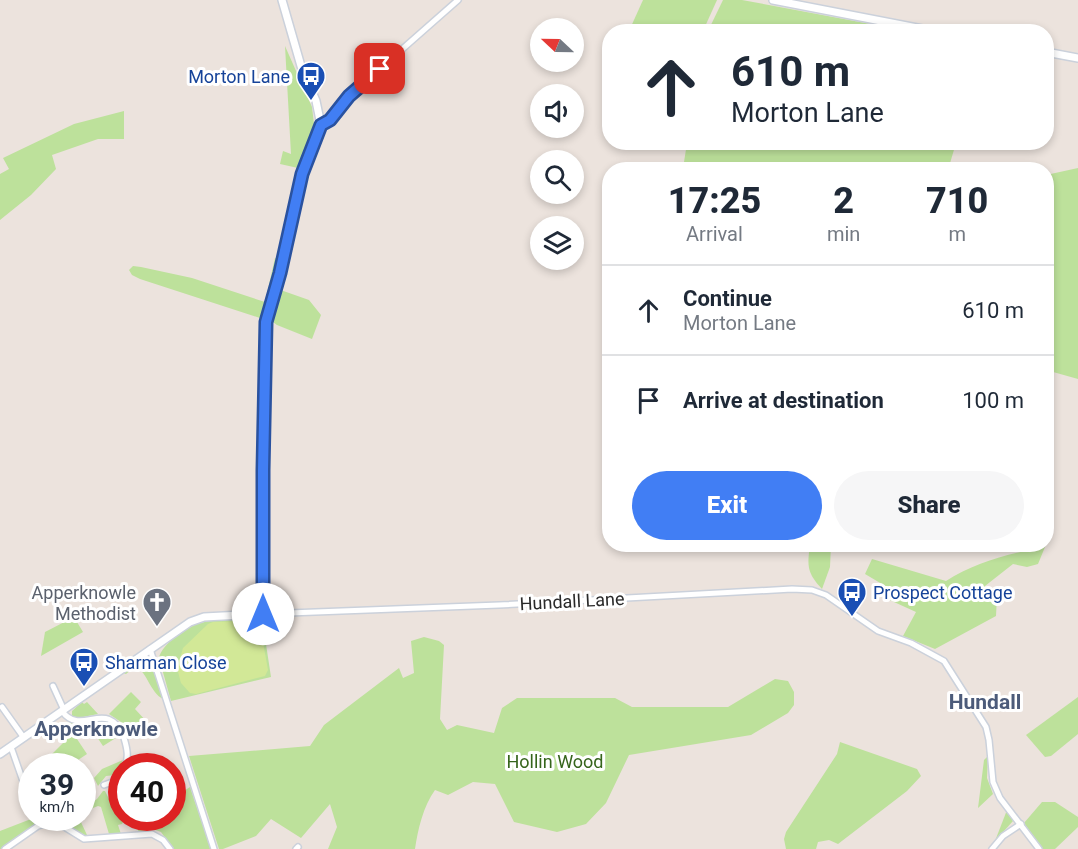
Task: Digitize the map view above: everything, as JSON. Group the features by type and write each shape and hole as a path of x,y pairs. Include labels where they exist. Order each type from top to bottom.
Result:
{"street":[{"path":"263,614 266,322 280,273 302,174 321,125 316,101 297,55 282,0"},
{"path":"321,125 330,120 349,96 458,0"},
{"path":"773,0 811,4 902,24"},
{"path":"1054,54 1078,58"},
{"name":"Hundall Lane","path":"0,754 198,618 792,589 821,593 878,631 911,643 944,661 986,727 993,782 1000,798 1039,849"},
{"path":"150,649 214,849"},
{"path":"53,686 67,717 74,721 105,717 114,721 127,753"},
{"path":"2,707 24,738"},
{"path":"11,747 18,765"},
{"path":"992,849 1003,836 1020,824"},
{"path":"6,849 31,831"},
{"path":"71,831 84,839 152,834 163,840 170,849"}],"green space":[{"path":"643,0 717,0 706,24 632,24"},
{"path":"723,0 742,0 871,24 711,24"},
{"path":"285,46 312,107 314,124 298,168 280,164 283,151 291,154"},
{"path":"124,111 124,139 98,139 52,155 56,169 31,195 0,220 0,174 9,169 3,158 74,124"},
{"path":"686,150 954,150 950,162 684,162"},
{"path":"1078,168 1078,379 1054,372 1054,173"},
{"path":"275,258 278,259 272,287 309,300 321,315 312,339 277,325 263,315 263,319 140,279 132,275 129,270 133,266 141,267 192,278 265,302"},
{"path":"809,552 831,552 830,567 822,589 813,578 808,558"},
{"path":"1019,552 1043,552 1038,564 1027,567 1013,564 985,586 985,591 997,596 996,616 935,649 903,636 916,612 883,597 887,587 865,574 872,559 946,581 994,559"},
{"path":"74,617 83,632 41,656 45,632"},
{"path":"262,618 271,677 171,701 159,658 169,642 182,632 207,621"},
{"path":"259,620 268,670 265,676 196,694 190,693 181,683 177,668 183,648 213,622"},
{"name":"Hollin Wood","path":"424,637 439,641 444,645 440,719 447,730 457,725 494,733 502,708 517,698 615,698 632,707 728,707 775,679 788,681 794,692 794,705 788,713 751,735 629,755 606,803 586,824 557,832 514,822 495,784 473,782 448,795 435,790 422,818 415,849 328,849 337,827 330,804 301,838 271,819 256,836 219,849 189,756 310,746 324,725 399,668 403,678 414,673 411,641"},
{"path":"143,659 150,661 163,699 136,666 126,674 123,673"},
{"path":"131,692 141,702 135,709 147,722 127,737 121,722 109,714"},
{"path":"1078,697 1078,734 1051,756 1045,757 1026,735"},
{"path":"82,702 84,704 87,702 98,714 78,718 72,716 72,711"},
{"path":"101,720 112,726 119,736 103,746 91,728 77,739 86,753 53,753 72,734 62,724 64,722 83,725"},
{"path":"840,742 917,769 921,776 907,791 838,844 829,840 818,842 816,849 786,849 784,839 786,832 837,754"},
{"path":"988,756 987,778 993,794 978,808 984,760"},
{"path":"108,766 108,776 98,786 96,776"},
{"path":"190,787 211,849 173,849 158,831 186,831 186,790"},
{"path":"105,791 108,797 108,831 101,807 96,807 97,799"},
{"path":"1042,802 1055,802 1078,817 1078,827 1055,849 1042,849 1024,823"},
{"path":"1007,810 1013,821 995,841"},
{"path":"18,824 18,831 28,831 0,849 0,831"},
{"path":"74,831 85,831 87,835 82,835"},
{"path":"108,831 120,831 121,834 109,834"}],"place":[{"name":"Morton Lane","path":"311,102"},
{"name":"Prospect Cottage","path":"852,618"},
{"name":"Apperknowle Methodist","path":"157,628"},
{"name":"Sharman Close","path":"84,688"}],"district":[{"name":"Hundall","path":"985,702"},
{"name":"Apperknowle","path":"96,729"}],"route":[{"path":"263,614 264,337 266,322 280,273 302,174 321,125 330,120 349,96 380,69"}]}
